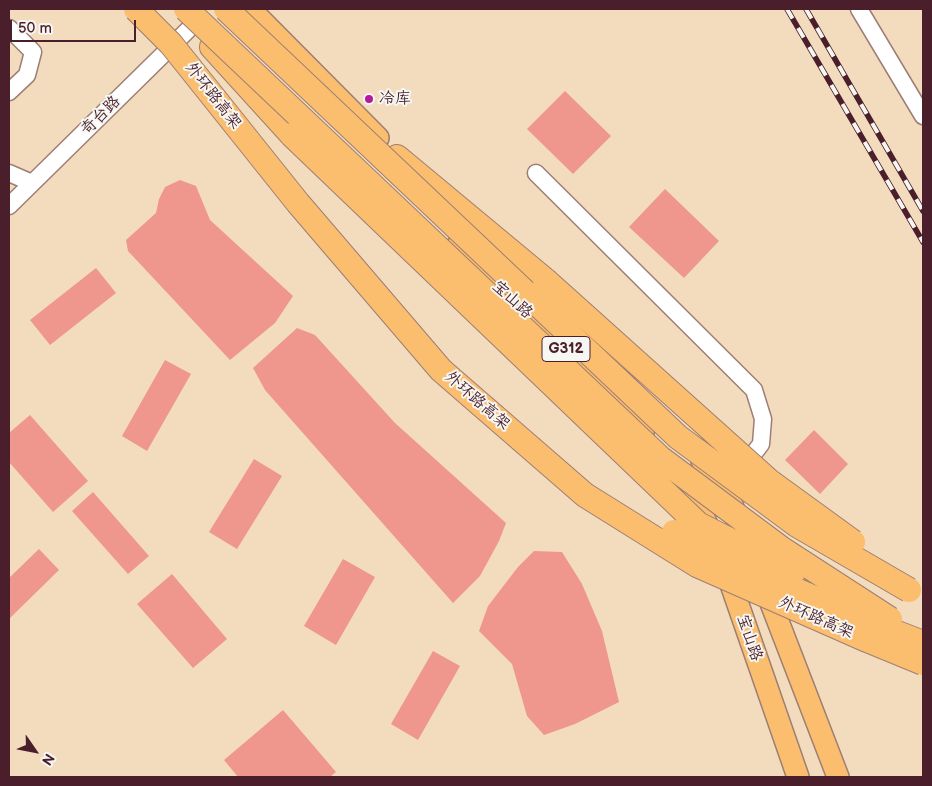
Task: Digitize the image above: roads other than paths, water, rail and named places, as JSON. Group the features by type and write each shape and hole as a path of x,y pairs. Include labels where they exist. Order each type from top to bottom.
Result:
{"highway":[{"name":"外环路高架","path":"136,9 171,44 298,203 441,370 585,495 698,565 867,640 923,662"},
{"name":"外环路高架","path":"157,9 170,21 295,183 438,350 582,475 694,545 923,644"},
{"path":"226,9 678,437 797,525 919,594"},
{"path":"189,17 292,135 698,524 834,594 923,637"},
{"path":"189,17 660,458 782,549 893,621"},
{"path":"397,157 545,280 769,482 919,594"}],"main road":[{"name":"宝山路","path":"172,9 189,17 363,164 613,392 699,507 720,553 797,777"},
{"name":"宝山路","path":"250,9 397,157 626,371 726,490 838,777"}],"street":[{"path":"859,9 923,116"},
{"name":"奇台路","path":"9,206 189,17"},
{"path":"9,28 33,52 27,75 9,92"},
{"path":"9,173 32,183"},
{"path":"536,173 754,390 763,419 761,444 726,490 699,507"}],"railway":[{"path":"787,9 923,242"},
{"path":"806,9 923,211"}],"place":[{"name":"冷库","path":"369,99"}]}
